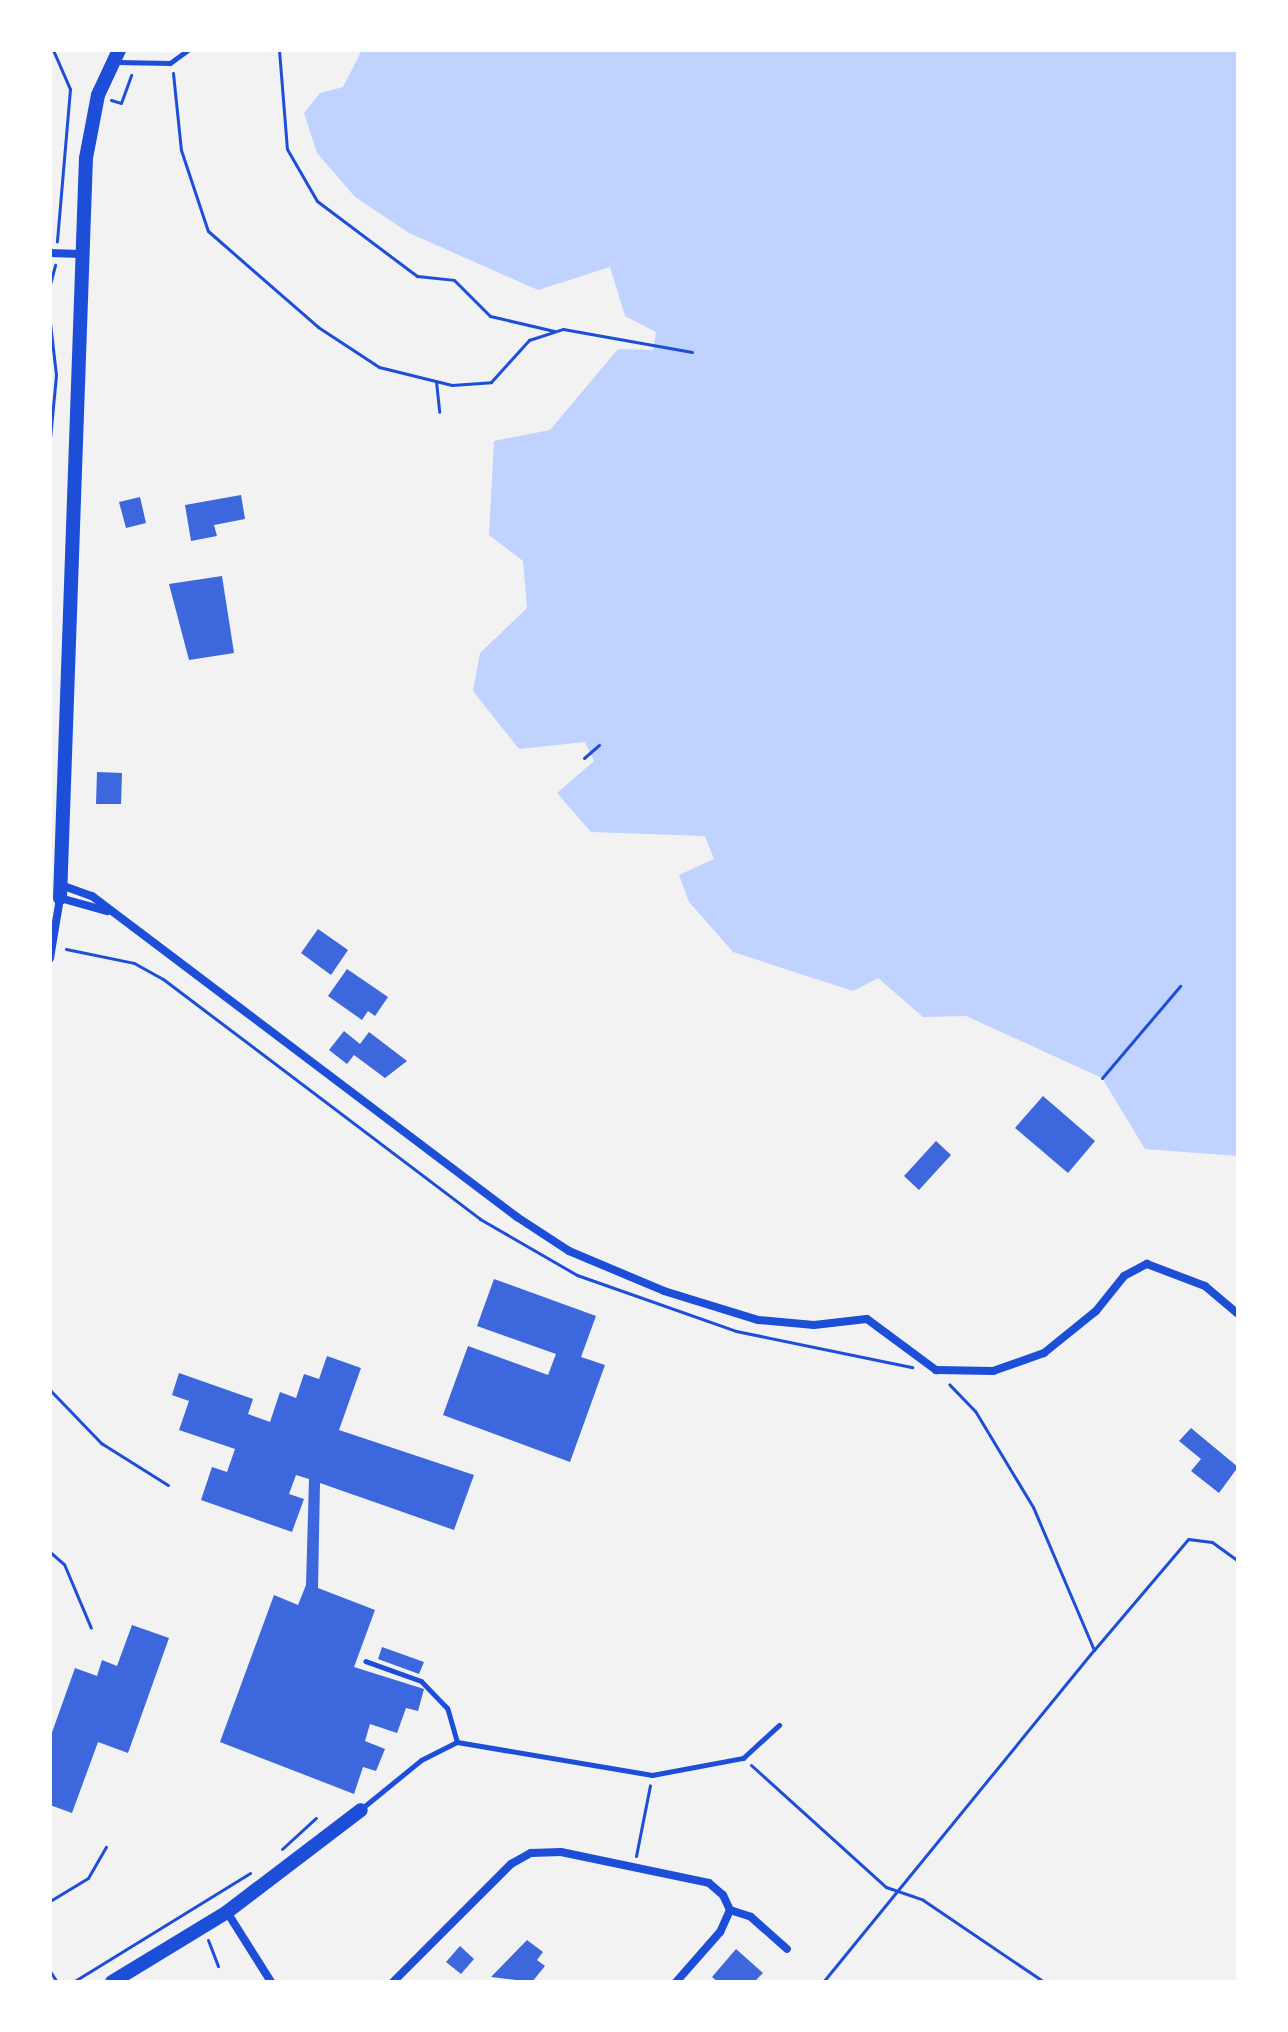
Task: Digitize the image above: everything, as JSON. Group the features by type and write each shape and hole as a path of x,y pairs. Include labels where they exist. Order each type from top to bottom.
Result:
{"street":[{"path":"50,958 60,892 81,254 93,124 110,100 116,62"},
{"path":"53,253 81,254"},
{"path":"60,892 77,887 569,1251 758,1320 814,1325 867,1319 936,1370 993,1371 1044,1353 1096,1311 1124,1276 1147,1264 1205,1286 1238,1314"},
{"path":"60,892 108,911"},
{"path":"112,1982 227,1912 361,1810"},
{"path":"393,1982 511,1864 531,1853 634,1867 709,1883 730,1910 751,1917 787,1949"},
{"path":"676,1982 730,1910"},
{"path":"227,1912 271,1982"}],"lane":[{"path":"116,62 170,63 188,50"},
{"path":"365,1661 421,1681 447,1708 457,1742"},
{"path":"361,1810 421,1760 457,1742 652,1775 743,1758 779,1725"}],"path":[{"path":"50,284 70,89 53,50"},
{"path":"279,50 287,149 317,201 417,276 454,280 490,316 557,331 692,352"},
{"path":"170,63 181,150 208,231 318,327 379,367 436,381 491,382 529,340 557,331"},
{"path":"50,323 56,375 50,439"},
{"path":"436,381 439,412"},
{"path":"584,758 599,745"},
{"path":"51,948 134,963 163,979 480,1219 577,1275 736,1331 936,1370 975,1411 1033,1507 1094,1650"},
{"path":"1102,1078 1180,986"},
{"path":"50,1390 101,1443 168,1485"},
{"path":"823,1982 901,1893 1094,1650 1188,1539 1212,1542 1238,1561"},
{"path":"50,1552 64,1564 91,1628"},
{"path":"743,1758 901,1893 923,1900 1044,1982"},
{"path":"634,1867 652,1775"},
{"path":"276,1854 316,1818"},
{"path":"50,1901 88,1878 106,1847"},
{"path":"73,1982 254,1870"},
{"path":"50,1971 57,1982"}],"water":[{"path":"362,50 1238,50 1238,1156 1145,1149 1102,1078 966,1016 923,1017 878,978 853,991 733,952 689,902 679,875 714,859 705,836 591,832 557,793 594,761 585,742 519,749 473,691 480,653 527,608 523,561 489,535 494,441 550,430 618,349 653,350 656,332 625,316 610,267 538,290 409,233 355,197 317,153 304,113 320,93 343,87"}],"building":[{"path":"241,495 245,519 214,525 217,536 191,541 185,505"},
{"path":"140,497 146,523 126,528 119,502"},
{"path":"222,576 234,653 189,660 169,584"},
{"path":"97,772 122,773 121,804 96,804"},
{"path":"318,929 348,950 331,975 301,953"},
{"path":"347,969 388,997 375,1016 368,1011 362,1020 328,996"},
{"path":"344,1031 360,1044 369,1032 407,1061 385,1078 354,1055 347,1064 329,1050"},
{"path":"1043,1096 1095,1141 1068,1173 1015,1128"},
{"path":"936,1141 951,1155 919,1190 904,1176"},
{"path":"494,1279 596,1316 581,1357 605,1365 570,1462 443,1415 468,1346 548,1375 556,1354 477,1326"},
{"path":"327,1356 361,1368 339,1430 474,1475 454,1530 320,1483 318,1588 375,1610 354,1667 424,1689 418,1711 406,1708 397,1733 370,1724 365,1741 385,1749 376,1771 363,1767 354,1794 220,1742 274,1595 298,1605 306,1585 309,1479 296,1475 289,1494 304,1499 292,1532 201,1500 212,1467 227,1472 235,1449 179,1430 189,1401 172,1395 179,1373 253,1399 248,1414 270,1422 280,1392 296,1398 304,1374 319,1379"},
{"path":"1191,1428 1238,1467 1219,1493 1191,1471 1201,1459 1179,1441"},
{"path":"132,1625 169,1638 128,1753 98,1742 72,1813 50,1805 50,1738 75,1668 97,1676 102,1660 117,1666"},
{"path":"382,1647 424,1662 419,1674 378,1659"},
{"path":"527,1940 543,1952 537,1960 545,1966 532,1982 491,1977"},
{"path":"460,1946 474,1959 461,1974 446,1962"},
{"path":"736,1949 763,1973 754,1982 718,1982 712,1977"}]}
